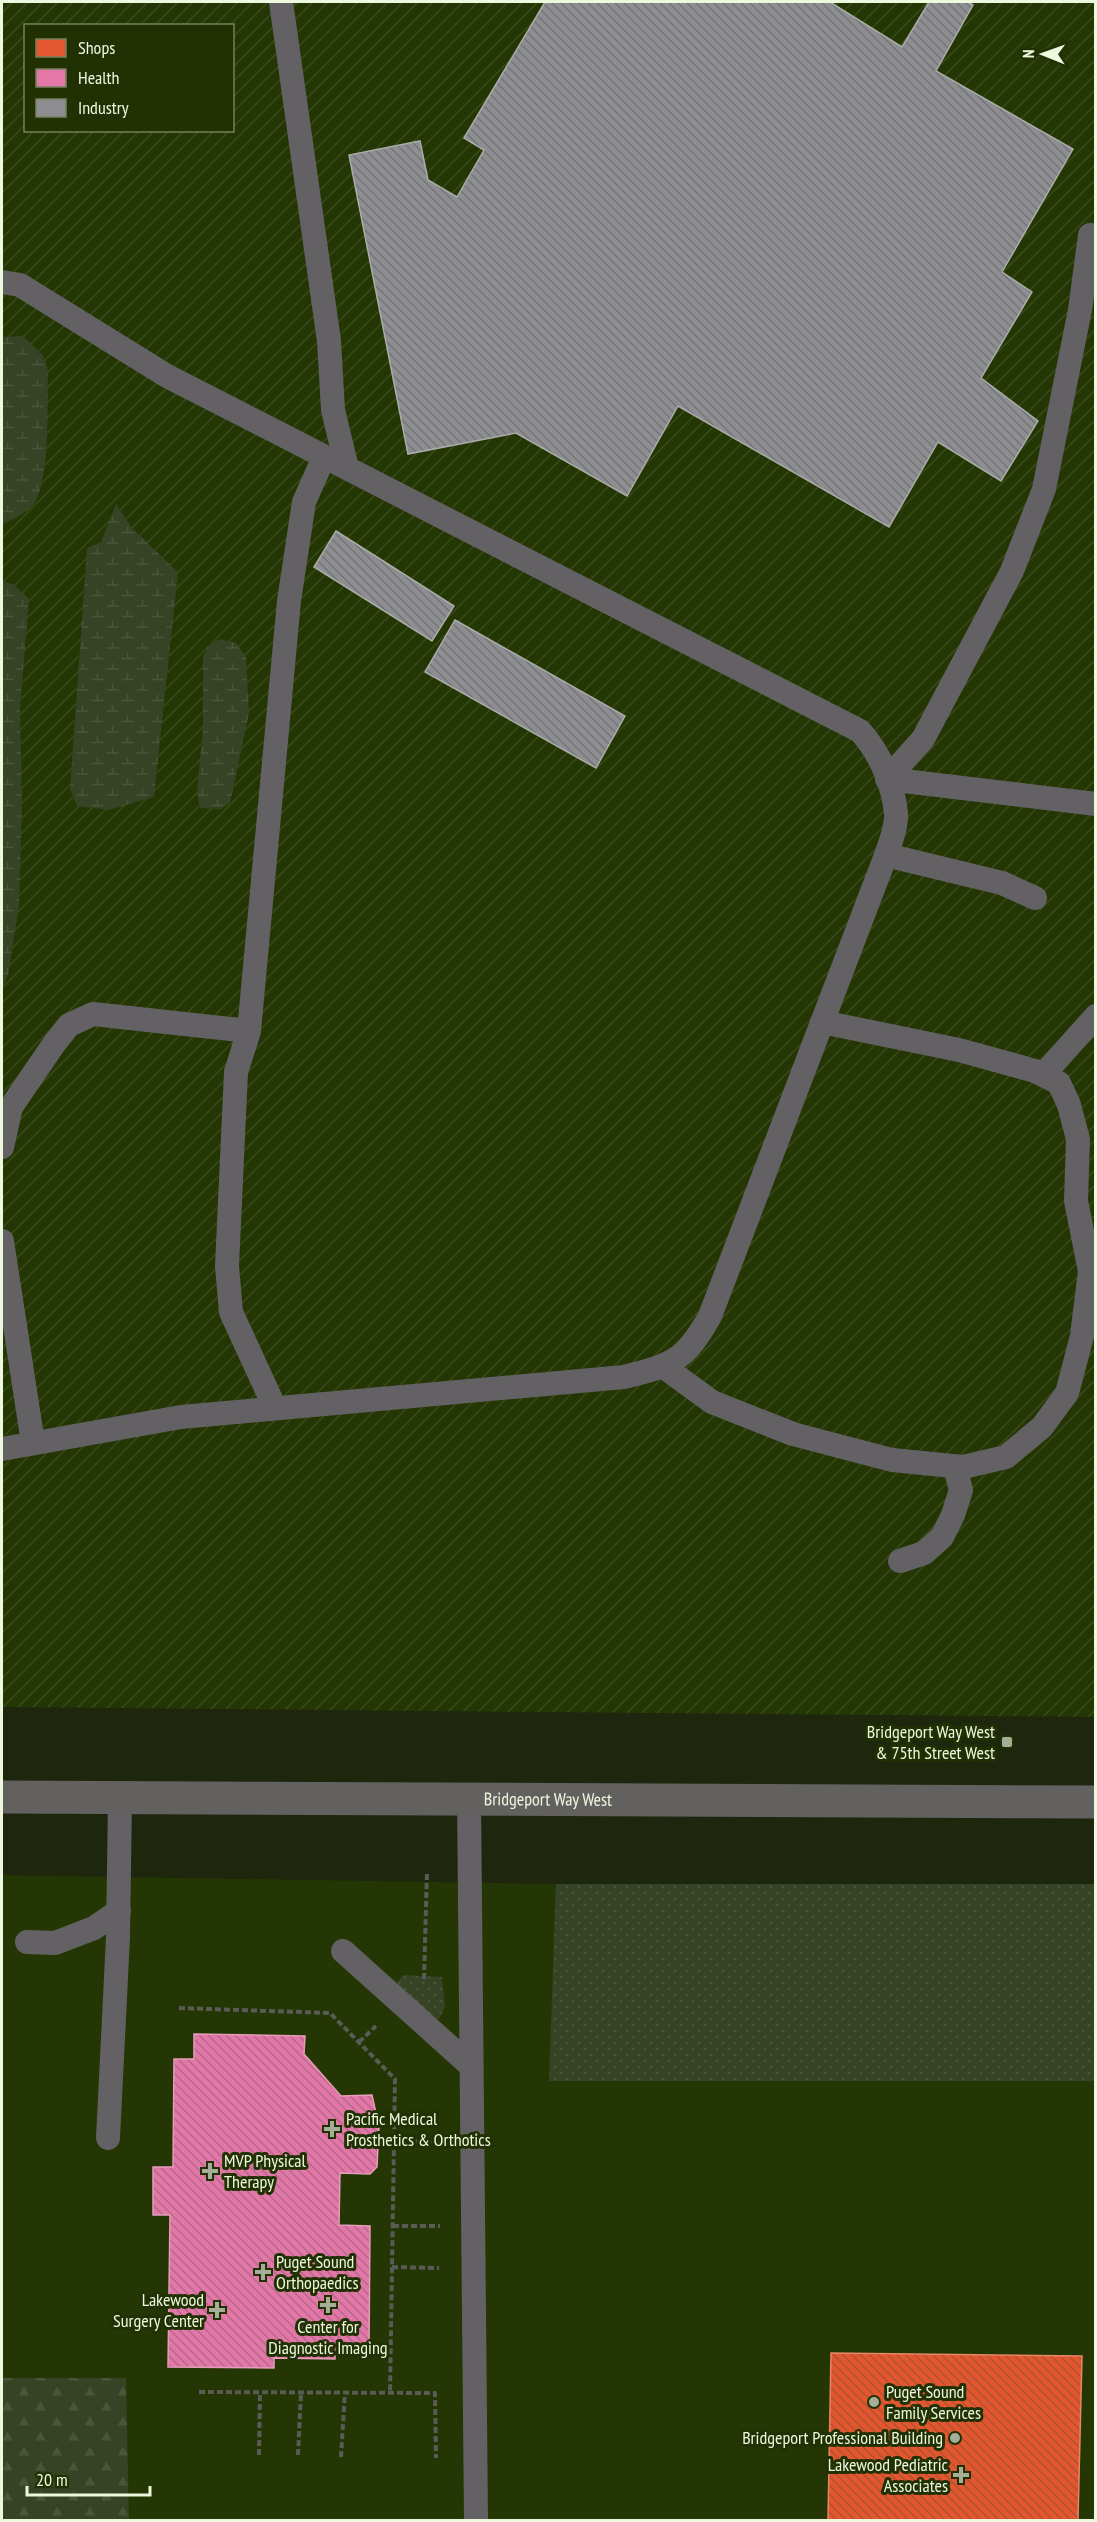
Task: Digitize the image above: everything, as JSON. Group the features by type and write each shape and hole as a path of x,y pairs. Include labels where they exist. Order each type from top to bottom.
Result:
{"main road":[{"name":"Bridgeport Way West","path":"2,1797 1095,1802"}],"lane":[{"path":"280,2 329,341 333,410 346,468"},
{"path":"887,779 923,739 1012,571 1044,489 1080,310 1090,235"},
{"path":"2,282 20,285 167,376 860,731 876,748 896,815 886,855 710,1316 694,1345 664,1367 624,1377 182,1417 2,1449"},
{"path":"275,1408 231,1312 227,1266 236,1072 249,1031 288,601 304,502 324,457"},
{"path":"887,779 1095,804"},
{"path":"886,855 1002,883 1035,898"},
{"path":"2,1147 11,1107 69,1025 93,1014 249,1031"},
{"path":"1043,1075 1095,1016"},
{"path":"664,1367 712,1402 793,1434 892,1460 955,1467 1006,1457 1042,1427 1067,1393 1082,1336 1090,1271 1076,1201 1078,1139 1069,1105 1059,1083 1043,1075 959,1050 822,1022"},
{"path":"2,1241 33,1443"},
{"path":"900,1561 924,1553 942,1537 953,1515 961,1490 955,1467"},
{"path":"108,2139 118,1911 120,1797"},
{"path":"469,1799 476,2520"},
{"path":"27,1942 56,1943 94,1928 118,1911"},
{"path":"343,1951 471,2066"}],"path":[{"path":"179,2008 330,2013 395,2079 390,2393"},
{"path":"394,2141 472,2142"},
{"path":"393,2226 473,2225"},
{"path":"392,2267 473,2268"},
{"path":"199,2392 435,2393 436,2458"},
{"path":"259,2455 260,2392"},
{"path":"298,2455 301,2392"},
{"path":"341,2457 345,2392"}],"shaded area":[{"path":"2,2 1095,2 1095,1717 2,1707"},
{"path":"2,1875 556,1884 1095,1884 1095,2520 129,2520 125,2378 2,2378"}],"green space":[{"path":"23,336 43,355 48,370 48,420 43,479 33,505 23,514 2,524 2,337"},
{"path":"116,504 132,528 178,572 154,797 109,810 77,806 70,789 87,548 101,542"},
{"path":"2,581 13,584 29,599 20,708 22,803 19,906 8,975 2,989"},
{"path":"220,639 236,643 246,657 249,713 230,803 220,809 200,808 197,792 203,727 203,656 209,645"},
{"path":"556,1884 1095,1884 1095,2081 549,2081"},
{"path":"403,1975 442,1977 445,2007 439,2019 433,2019 400,1989 397,1983"},
{"path":"2,2378 126,2378 129,2520 2,2520"}],"building: Shops":[{"name":"Bridgeport Professional Building","path":"831,2353 1082,2356 1078,2520 828,2520"}],"building: Health":[{"path":"194,2034 305,2036 304,2054 341,2096 372,2095 379,2127 377,2167 370,2174 340,2173 339,2225 370,2226 369,2351 335,2351 335,2359 274,2358 274,2368 168,2367 170,2215 153,2215 153,2167 173,2167 174,2059 194,2059"}],"building: Industry":[{"path":"545,2 830,2 902,47 929,2 968,2 973,5 936,71 1073,149 1002,272 1032,292 981,378 1038,421 1001,481 938,442 889,527 678,406 627,496 516,433 408,454 349,155 420,141 428,180 457,197 484,150 464,138"},
{"path":"336,531 454,606 432,641 314,567"},
{"path":"455,620 625,716 596,768 425,672"}],"place":[{"name":"Bridgeport Way West & 75th Street West","path":"1007,1742"},
{"name":"Pacific Medical Prosthetics & Orthotics","path":"332,2129"},
{"name":"MVP Physical Therapy","path":"210,2171"},
{"name":"Puget Sound Orthopaedics","path":"263,2272"},
{"name":"Center for Diagnostic Imaging","path":"328,2305"},
{"name":"Lakewood Surgery Center","path":"217,2310"},
{"name":"Puget Sound Family Services","path":"874,2402"},
{"name":"Bridgeport Professional Building","path":"955,2438"},
{"name":"Lakewood Pediatric Associates","path":"961,2475"}]}
